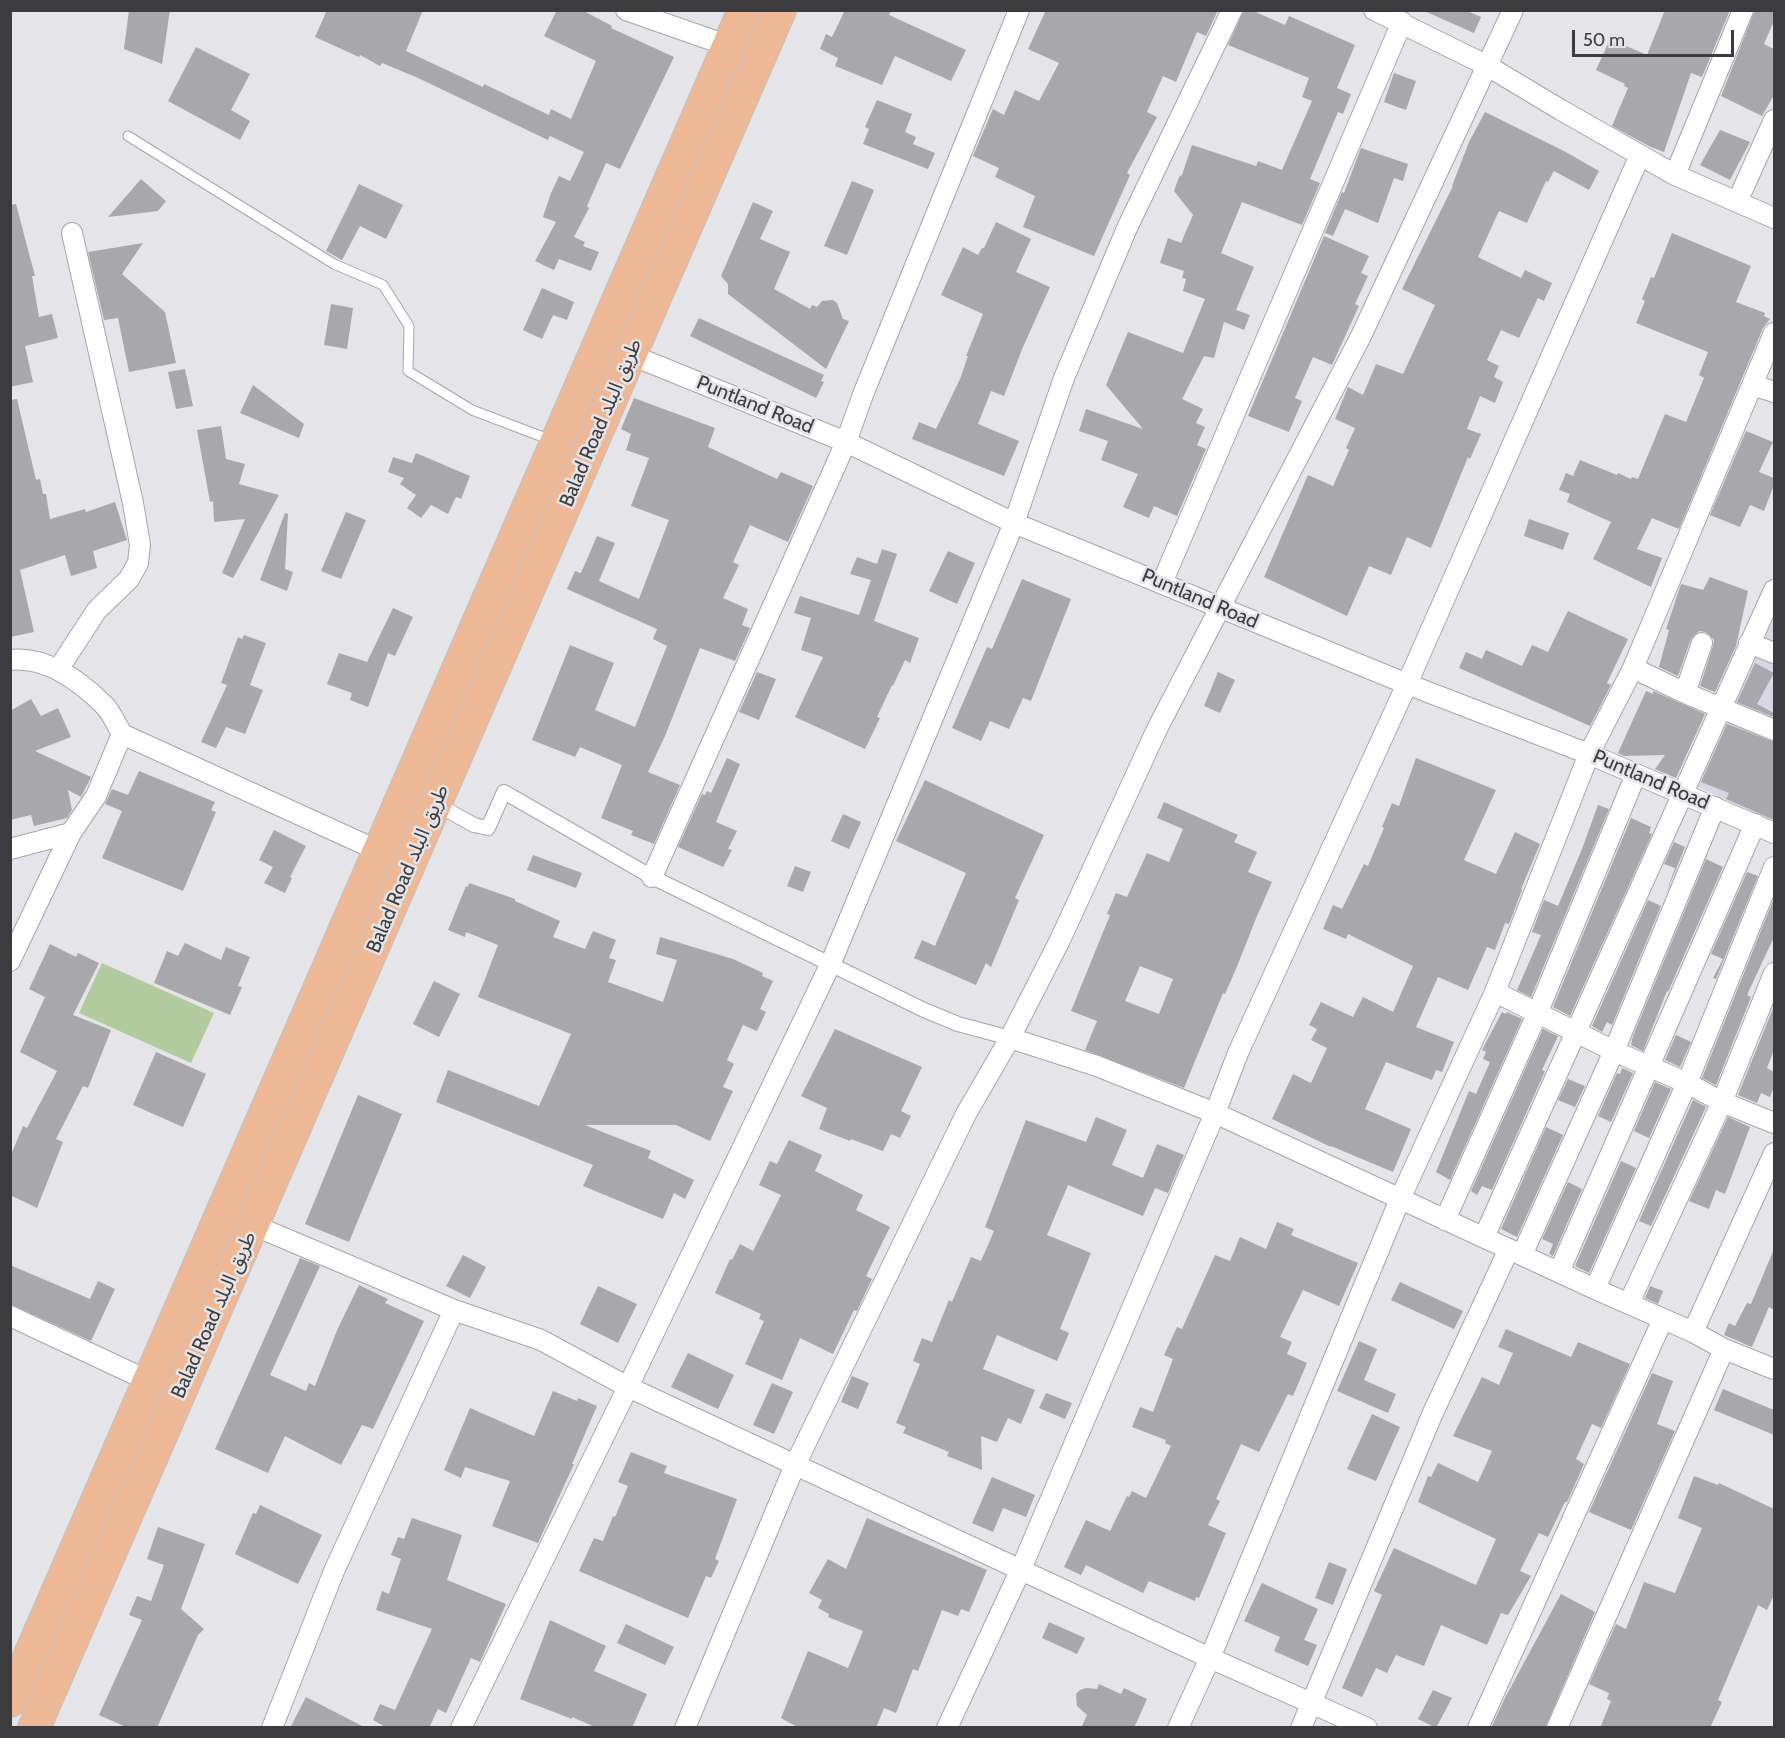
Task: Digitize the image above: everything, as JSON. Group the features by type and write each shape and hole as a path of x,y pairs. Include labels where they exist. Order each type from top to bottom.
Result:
{"highway":[{"name":"Balad Road طريق البلد","path":"10,1701 744,10"},
{"name":"Balad Road طريق البلد","path":"34,1728 780,10"}],"street":[{"path":"626,10 729,45"},
{"path":"651,877 846,442 1018,10"},
{"path":"461,1728 628,1387 830,965 1014,523 1065,378 1127,228 1232,10"},
{"path":"1374,10 1486,65 1674,175 1774,218"},
{"path":"685,1728 795,1465 966,1114 1010,1038 1060,940 1157,729 1361,336 1513,10"},
{"path":"1674,175 1743,10"},
{"path":"1162,583 1402,22"},
{"path":"1737,202 1774,120"},
{"path":"947,1728 1021,1569 1215,1113 1238,1053 1407,684 1640,155"},
{"path":"59,668 97,610 129,579 138,563 140,544 133,503 72,233"},
{"path":"1178,1728 1210,1658 1400,1199 1495,992 1589,754 1633,668 1774,333"},
{"name":"Puntland Road","path":"631,355 846,442 1014,523 1407,684 1589,754 1774,833"},
{"path":"1753,385 1774,392"},
{"path":"1484,1237 1774,590"},
{"path":"1685,693 1702,643"},
{"path":"1749,643 1774,653"},
{"path":"10,660 24,659 59,668 106,707 122,734 379,851"},
{"path":"1633,668 1685,693 1774,730"},
{"path":"10,961 71,833 96,796 122,734"},
{"path":"1445,1220 1537,1014 1636,774"},
{"path":"436,804 474,825 488,828 504,792 651,877 924,1010 958,1024 1097,1066 1215,1113 1595,1289 1663,1318 1724,1349 1774,1369"},
{"path":"1301,1728 1432,1415 1614,1052 1715,807"},
{"path":"1559,1272 1651,1067 1755,824"},
{"path":"10,849 71,833"},
{"path":"1595,1289 1687,1083 1774,867"},
{"path":"1629,1303 1722,1102 1774,973"},
{"path":"1495,992 1614,1052 1687,1083 1722,1102 1774,1123"},
{"path":"1693,1332 1774,1153"},
{"path":"253,1225 454,1310 541,1340 628,1387 1210,1658 1367,1728"},
{"path":"272,1728 334,1571 454,1310"},
{"path":"10,1316 149,1382"},
{"path":"1478,1728 1663,1318"},
{"path":"1557,1728 1724,1349"}],"lane":[{"path":"128,136 334,264 383,285 409,326 408,371 472,410 556,442"}],"shaded area":[{"path":"1774,618 1774,821 1698,787"}],"green space":[{"path":"102,963 214,1013 191,1063 79,1013"}],"building":[{"path":"129,10 170,10 162,64 124,49"},
{"path":"327,10 423,10 406,51 549,115 551,109 571,119 596,61 544,36 557,10 582,10 612,26 611,28 674,57 620,169 606,163 587,206 589,208 574,237 585,242 583,246 599,252 591,271 559,259 554,270 535,261 556,222 543,217 551,193 559,176 570,181 584,152 550,136 548,140 418,78 382,63 380,66 360,55 359,57 315,37"},
{"path":"845,10 891,10 889,15 966,50 951,81 895,56 882,85 835,66 838,58 820,49 826,34 832,37"},
{"path":"1046,10 1218,10 1206,36 1197,32 1176,82 1163,76 1147,112 1157,117 1127,173 1130,175 1094,256 1023,227 1035,196 995,177 999,168 973,156 993,109 1004,115 1015,90 1039,101 1059,63 1028,49"},
{"path":"1244,10 1251,10 1285,25 1289,16 1355,45 1337,88 1351,94 1343,114 1338,112 1310,179 1320,183 1302,225 1242,202 1221,253 1254,267 1236,310 1250,315 1244,330 1224,322 1214,358 1204,356 1182,399 1203,409 1196,423 1205,427 1197,445 1206,449 1177,516 1154,506 1149,518 1123,507 1138,474 1101,460 1108,441 1079,431 1086,409 1143,429 1106,385 1128,332 1183,353 1205,299 1183,291 1186,279 1182,278 1184,271 1160,263 1168,238 1181,243 1193,215 1174,191 1192,145 1256,166 1258,161 1282,170 1312,101 1302,97 1309,78 1228,45"},
{"path":"1422,10 1465,10 1481,17 1474,33"},
{"path":"1665,10 1730,10 1702,77 1691,73 1664,152 1612,126 1628,88 1624,86 1625,84 1596,70 1610,39 1647,55"},
{"path":"1755,10 1774,10 1774,21 1764,44 1774,49 1774,95 1762,116 1721,96"},
{"path":"196,47 250,74 231,110 250,121 240,140 168,101"},
{"path":"1394,73 1416,81 1406,110 1384,102"},
{"path":"877,100 912,114 905,132 916,137 913,144 935,153 928,169 863,144 869,129 865,127"},
{"path":"1485,112 1599,171 1589,190 1554,171 1548,182 1546,181 1527,223 1499,211 1478,257 1521,278 1525,270 1552,283 1544,301 1538,298 1519,338 1501,330 1487,360 1499,366 1494,377 1503,382 1495,403 1480,396 1467,429 1481,434 1470,459 1468,457 1431,548 1407,537 1391,575 1369,566 1347,616 1264,577 1308,475 1333,486 1349,450 1346,448 1355,428 1335,419 1348,387 1363,395 1376,364 1403,374 1435,305 1402,289 1453,186 1469,142"},
{"path":"1720,130 1750,142 1730,180 1700,165"},
{"path":"1361,148 1408,164 1403,181 1394,178 1378,223 1345,209 1333,236 1325,233 1342,192 1344,193"},
{"path":"141,179 166,201 158,211 108,217"},
{"path":"852,181 874,190 847,255 824,246"},
{"path":"359,184 403,205 386,239 360,226 342,260 326,251"},
{"path":"753,202 773,211 760,239 790,252 774,289 810,309 812,305 817,307 822,301 833,300 837,303 843,319 849,321 826,369 728,294 728,284 721,276"},
{"path":"16,204 35,276 32,276 39,317 52,314 58,338 25,346 33,382 10,387 10,205"},
{"path":"996,222 1031,239 1016,272 1050,287 1004,396 991,391 978,424 1019,441 1004,476 912,439 919,422 936,429 960,379 968,356 966,356 983,314 941,295 963,247 978,255 984,248"},
{"path":"1672,233 1751,266 1736,302 1765,313 1764,316 1770,319 1763,328 1679,529 1652,518 1637,549 1662,558 1651,587 1593,559 1611,522 1567,502 1570,494 1559,490 1566,473 1573,476 1580,460 1617,475 1618,473 1631,479 1632,477 1638,479 1665,414 1686,422 1704,378 1699,375 1708,352 1636,323 1645,301 1642,299 1651,277 1654,278"},
{"path":"1324,236 1369,256 1361,273 1368,276 1355,304 1359,306 1332,365 1313,357 1295,398 1302,401 1289,432 1248,416"},
{"path":"143,243 122,274 165,312 176,363 129,372 118,318 104,320 88,252"},
{"path":"542,288 574,302 567,320 553,315 542,339 523,330"},
{"path":"331,304 353,308 347,349 324,345"},
{"path":"699,318 824,375 821,381 824,382 816,398 690,336"},
{"path":"185,369 193,406 176,409 168,372"},
{"path":"253,385 304,424 299,438 240,413"},
{"path":"634,398 715,428 708,447 777,479 781,472 813,486 788,542 750,525 733,562 739,565 723,598 748,609 742,625 750,628 735,661 700,648 648,772 680,785 654,844 631,835 633,831 601,818 622,765 580,747 575,757 532,740 570,645 614,663 595,710 635,727 667,646 653,639 657,629 567,589 575,571 581,573 597,536 615,543 599,581 639,599 669,520 631,506 649,458 626,450 631,434 621,429"},
{"path":"17,399 36,480 40,479 43,494 46,494 50,519 85,509 86,512 115,502 127,540 93,551 97,568 71,576 65,555 20,570 34,632 10,637 10,400"},
{"path":"221,426 226,459 245,464 239,484 279,495 233,578 222,573 245,519 214,522 213,501 210,502 197,430"},
{"path":"1746,431 1773,442 1759,472 1774,478 1774,485 1764,511 1750,505 1740,527 1710,515"},
{"path":"416,453 470,476 461,499 456,497 448,514 431,505 421,518 407,508 416,495 400,484 404,478 388,472 393,457 412,463"},
{"path":"346,512 366,520 341,579 321,571"},
{"path":"285,513 288,514 285,569 293,572 287,591 260,580"},
{"path":"1529,519 1569,533 1563,550 1524,536"},
{"path":"882,549 897,554 874,621 919,638 910,663 905,660 892,685 865,749 795,717 823,657 801,650 811,618 794,613 800,596 859,615 871,580 850,574 857,557 877,564"},
{"path":"948,551 975,563 957,604 929,591"},
{"path":"1710,577 1748,591 1736,646 1715,692 1700,686 1714,640 1706,632 1699,631 1691,639 1678,676 1659,667 1669,630 1666,629 1681,584 1703,590"},
{"path":"1022,579 1071,599 1031,701 1023,698 1009,729 990,721 981,741 952,728 987,647 992,649"},
{"path":"393,608 413,617 395,656 388,653 368,707 350,700 352,693 327,684 339,653 367,662"},
{"path":"1568,611 1628,639 1607,683 1611,685 1590,726 1459,668 1466,652 1482,659 1486,650 1522,666 1532,645 1548,652"},
{"path":"244,635 266,643 250,685 263,690 245,734 226,727 216,748 201,742 227,685 221,683 238,637 242,639"},
{"path":"1755,663 1774,673 1757,704 1774,713 1774,717 1737,702"},
{"path":"757,672 776,679 759,720 739,712"},
{"path":"1218,672 1235,680 1220,713 1204,706"},
{"path":"1646,691 1653,694 1653,691 1705,714 1676,778 1655,769 1665,755 1624,756 1618,753"},
{"path":"31,699 41,716 58,708 71,737 35,751 91,777 81,797 68,790 72,810 67,818 34,826 31,815 10,820 10,711"},
{"path":"1727,724 1774,742 1774,820 1726,799 1729,793 1701,782"},
{"path":"727,758 740,764 716,822 737,831 728,849 732,850 723,867 678,847 702,794 705,795 707,791 711,793"},
{"path":"1416,758 1496,790 1464,860 1496,874 1515,832 1540,844 1509,924 1505,923 1495,950 1487,947 1468,990 1438,977 1416,1027 1454,1042 1442,1072 1436,1070 1432,1080 1386,1062 1365,1109 1411,1129 1393,1172 1331,1147 1272,1119 1293,1074 1311,1083 1327,1048 1311,1040 1317,1029 1309,1025 1321,1002 1353,1017 1363,997 1393,1012 1413,966 1348,934 1346,939 1323,929 1333,905 1342,909 1364,864 1368,866 1392,803 1399,806"},
{"path":"139,771 215,802 211,810 216,812 183,891 102,858 122,811 105,804 112,789 128,795"},
{"path":"925,780 1044,835 1015,898 1019,900 991,967 986,963 976,985 914,958 922,940 935,946 966,873 896,841"},
{"path":"1164,802 1238,835 1234,842 1257,852 1248,872 1272,882 1184,1088 1085,1050 1097,1021 1071,1011 1110,915 1107,914 1116,893 1127,897 1147,853 1169,862 1183,829 1157,818","holes":["1140,966 1173,979 1159,1014 1125,1001"]},
{"path":"1598,805 1609,809 1531,997 1517,990 1541,935 1532,932 1544,900 1558,906"},
{"path":"843,814 861,822 849,849 831,841"},
{"path":"1631,818 1651,827 1649,833 1652,834 1570,1016 1553,1007"},
{"path":"274,830 306,846 290,877 292,878 285,893 264,883 273,867 259,860"},
{"path":"1674,842 1685,847 1666,894 1675,868 1664,864"},
{"path":"533,855 582,873 576,888 527,870"},
{"path":"1706,859 1723,867 1667,991 1643,1051 1631,1045 1633,1036"},
{"path":"795,866 811,872 803,892 787,886"},
{"path":"1747,872 1758,876 1716,979 1713,978 1723,959 1711,954"},
{"path":"469,883 515,899 560,921 553,937 585,949 593,931 616,940 609,958 616,960 608,982 663,1002 677,960 656,954 660,937 733,959 763,973 762,976 773,981 760,1009 766,1012 757,1031 743,1025 727,1060 734,1064 723,1087 733,1091 710,1141 676,1125 585,1125 651,1151 648,1158 694,1180 685,1199 674,1193 663,1219 583,1186 593,1165 436,1102 448,1070 539,1106 571,1034 478,997 498,945 466,932 465,937 448,930"},
{"path":"1774,898 1774,937 1747,995 1751,997 1716,1085 1702,1078"},
{"path":"1648,900 1661,906 1612,1025 1607,1022 1602,1032 1592,1026"},
{"path":"185,943 221,960 226,947 250,957 238,986 242,987 230,1015 154,983 167,951 178,956"},
{"path":"50,944 76,957 78,953 99,963 73,1015 111,1030 88,1088 83,1086 56,1139 63,1142 37,1208 10,1195 10,1157 23,1126 27,1128 57,1071 20,1052 45,997 29,989"},
{"path":"434,981 460,994 439,1037 413,1024"},
{"path":"1774,1006 1774,1050 1767,1068 1774,1072 1774,1087 1770,1097 1761,1093 1757,1103 1738,1095"},
{"path":"1502,1012 1522,1019 1450,1180 1436,1172 1469,1091 1476,1094 1490,1062 1483,1059 1486,1052 1482,1050"},
{"path":"835,1029 922,1067 901,1111 911,1116 900,1138 891,1134 883,1151 819,1129 827,1108 801,1096"},
{"path":"1543,1029 1558,1036 1542,1070 1545,1071 1492,1190 1482,1186 1477,1195 1471,1191"},
{"path":"1676,1035 1691,1042 1680,1067 1665,1060"},
{"path":"156,1052 206,1074 183,1127 133,1105"},
{"path":"1622,1068 1633,1073 1611,1122 1598,1116 1617,1073 1620,1074"},
{"path":"1568,1079 1585,1086 1575,1107 1558,1100"},
{"path":"1655,1082 1671,1089 1649,1138 1634,1131"},
{"path":"358,1095 402,1114 349,1242 305,1224"},
{"path":"1693,1100 1706,1107 1651,1226 1639,1221"},
{"path":"1096,1117 1127,1130 1112,1165 1143,1178 1157,1144 1184,1155 1168,1193 1155,1188 1143,1216 1068,1185 1047,1235 1091,1253 1060,1329 1069,1333 1057,1361 997,1335 983,1369 1035,1390 1021,1424 1008,1418 997,1442 981,1436 982,1470 947,1456 949,1452 903,1433 906,1427 896,1423 920,1364 913,1361 922,1338 932,1342 949,1300 952,1302 971,1257 981,1261 994,1231 985,1227 1026,1120 1086,1142"},
{"path":"1728,1117 1750,1127 1725,1194 1716,1190 1709,1209 1689,1201"},
{"path":"1546,1127 1563,1135 1517,1237 1501,1229"},
{"path":"789,1140 822,1155 815,1171 863,1195 856,1210 890,1227 866,1276 872,1279 833,1354 800,1338 782,1380 745,1364 764,1321 759,1319 761,1314 715,1293 730,1259 732,1260 740,1244 753,1251 781,1195 759,1185 770,1161 777,1164"},
{"path":"1621,1161 1636,1168 1589,1273 1575,1266"},
{"path":"1568,1182 1582,1189 1553,1256 1549,1254 1553,1244 1542,1239"},
{"path":"1277,1222 1294,1229 1291,1235 1358,1263 1339,1306 1303,1290 1280,1337 1292,1342 1287,1354 1307,1363 1293,1396 1288,1394 1259,1452 1241,1444 1216,1499 1220,1501 1208,1525 1226,1533 1199,1598 1196,1597 1195,1601 1149,1581 1143,1593 1086,1565 1081,1575 1064,1567 1086,1520 1110,1531 1127,1496 1129,1497 1132,1491 1146,1498 1171,1446 1165,1443 1166,1440 1132,1427 1140,1407 1153,1412 1173,1359 1164,1355 1177,1327 1182,1329 1215,1255 1230,1261 1240,1237 1266,1249"},
{"path":"1774,1249 1774,1310 1769,1307 1752,1347 1724,1335 1729,1323 1735,1326 1747,1303 1751,1304"},
{"path":"463,1255 486,1267 470,1298 446,1286"},
{"path":"300,1258 320,1266 270,1375 306,1391 309,1383 315,1386 338,1328 359,1285 388,1299 385,1303 424,1321 373,1429 362,1425 341,1465 285,1436 268,1473 215,1449"},
{"path":"10,1265 90,1299 98,1281 115,1289 91,1341 10,1304"},
{"path":"1400,1282 1463,1311 1454,1329 1391,1300"},
{"path":"598,1286 637,1304 618,1343 580,1324"},
{"path":"1650,1286 1663,1291 1658,1304 1645,1298"},
{"path":"1506,1329 1571,1357 1578,1342 1630,1364 1601,1428 1592,1424 1576,1459 1584,1464 1567,1502 1548,1537 1539,1533 1520,1571 1531,1576 1508,1615 1501,1613 1487,1645 1441,1625 1424,1666 1396,1655 1387,1673 1376,1668 1362,1697 1342,1688 1382,1595 1374,1591 1394,1548 1476,1585 1496,1539 1418,1502 1428,1476 1431,1477 1438,1463 1478,1482 1492,1451 1453,1436 1482,1377 1499,1385 1513,1353 1498,1347"},
{"path":"1359,1341 1377,1349 1364,1380 1396,1394 1388,1413 1337,1391"},
{"path":"688,1353 734,1375 718,1409 671,1387"},
{"path":"1652,1373 1673,1381 1657,1424 1675,1431 1631,1530 1589,1512"},
{"path":"852,1376 869,1383 858,1409 841,1402"},
{"path":"772,1383 793,1392 774,1434 753,1425"},
{"path":"1723,1389 1774,1410 1774,1435 1714,1410"},
{"path":"553,1391 597,1406 572,1464 574,1464 538,1543 492,1526 510,1481 465,1467 461,1478 444,1470 470,1408 534,1436"},
{"path":"1046,1393 1072,1403 1065,1419 1039,1408"},
{"path":"1372,1414 1400,1427 1376,1481 1347,1469"},
{"path":"631,1452 667,1466 664,1473 737,1499 715,1559 719,1561 711,1578 706,1576 688,1618 579,1571 594,1538 603,1541 613,1516 615,1517 628,1486 618,1482"},
{"path":"1694,1476 1718,1485 1719,1483 1774,1509 1774,1595 1767,1610 1758,1605 1718,1700 1722,1702 1710,1728 1600,1728 1611,1701 1607,1699 1609,1693 1589,1684 1616,1624 1626,1629 1644,1582 1675,1593 1702,1528 1678,1518"},
{"path":"992,1477 1035,1495 1026,1517 1003,1508 993,1532 972,1523"},
{"path":"260,1505 322,1535 298,1584 235,1554 253,1513 256,1514"},
{"path":"412,1518 462,1535 447,1580 506,1604 480,1662 471,1658 446,1713 438,1709 430,1726 434,1728 387,1728 373,1720 380,1704 395,1710 432,1629 376,1610 382,1591 389,1594 401,1559 391,1555 398,1537 404,1539"},
{"path":"867,1518 987,1570 969,1612 961,1609 958,1616 942,1610 918,1671 913,1669 896,1713 884,1708 876,1728 799,1728 781,1718 808,1651 848,1668 863,1631 828,1617 829,1614 818,1608 822,1600 809,1593 828,1559 846,1569"},
{"path":"158,1527 205,1544 181,1609 204,1629 198,1635 157,1728 128,1728 99,1715 142,1620 129,1615 137,1596 151,1601 164,1565 147,1559"},
{"path":"1329,1562 1347,1569 1333,1605 1315,1598"},
{"path":"1262,1583 1318,1609 1304,1640 1317,1645 1308,1666 1274,1651 1280,1637 1244,1621"},
{"path":"1561,1594 1595,1612 1545,1728 1491,1728 1506,1696"},
{"path":"550,1620 606,1646 594,1671 647,1694 632,1728 597,1728 520,1699"},
{"path":"1049,1622 1085,1638 1077,1654 1042,1638"},
{"path":"626,1624 674,1647 665,1665 617,1643"},
{"path":"1099,1684 1121,1694 1124,1688 1147,1699 1134,1728 1081,1728 1087,1715 1077,1706 1076,1694 1086,1688 1097,1689"},
{"path":"1433,1690 1452,1698 1436,1728 1418,1719"},
{"path":"306,1697 366,1728 290,1728"}]}
